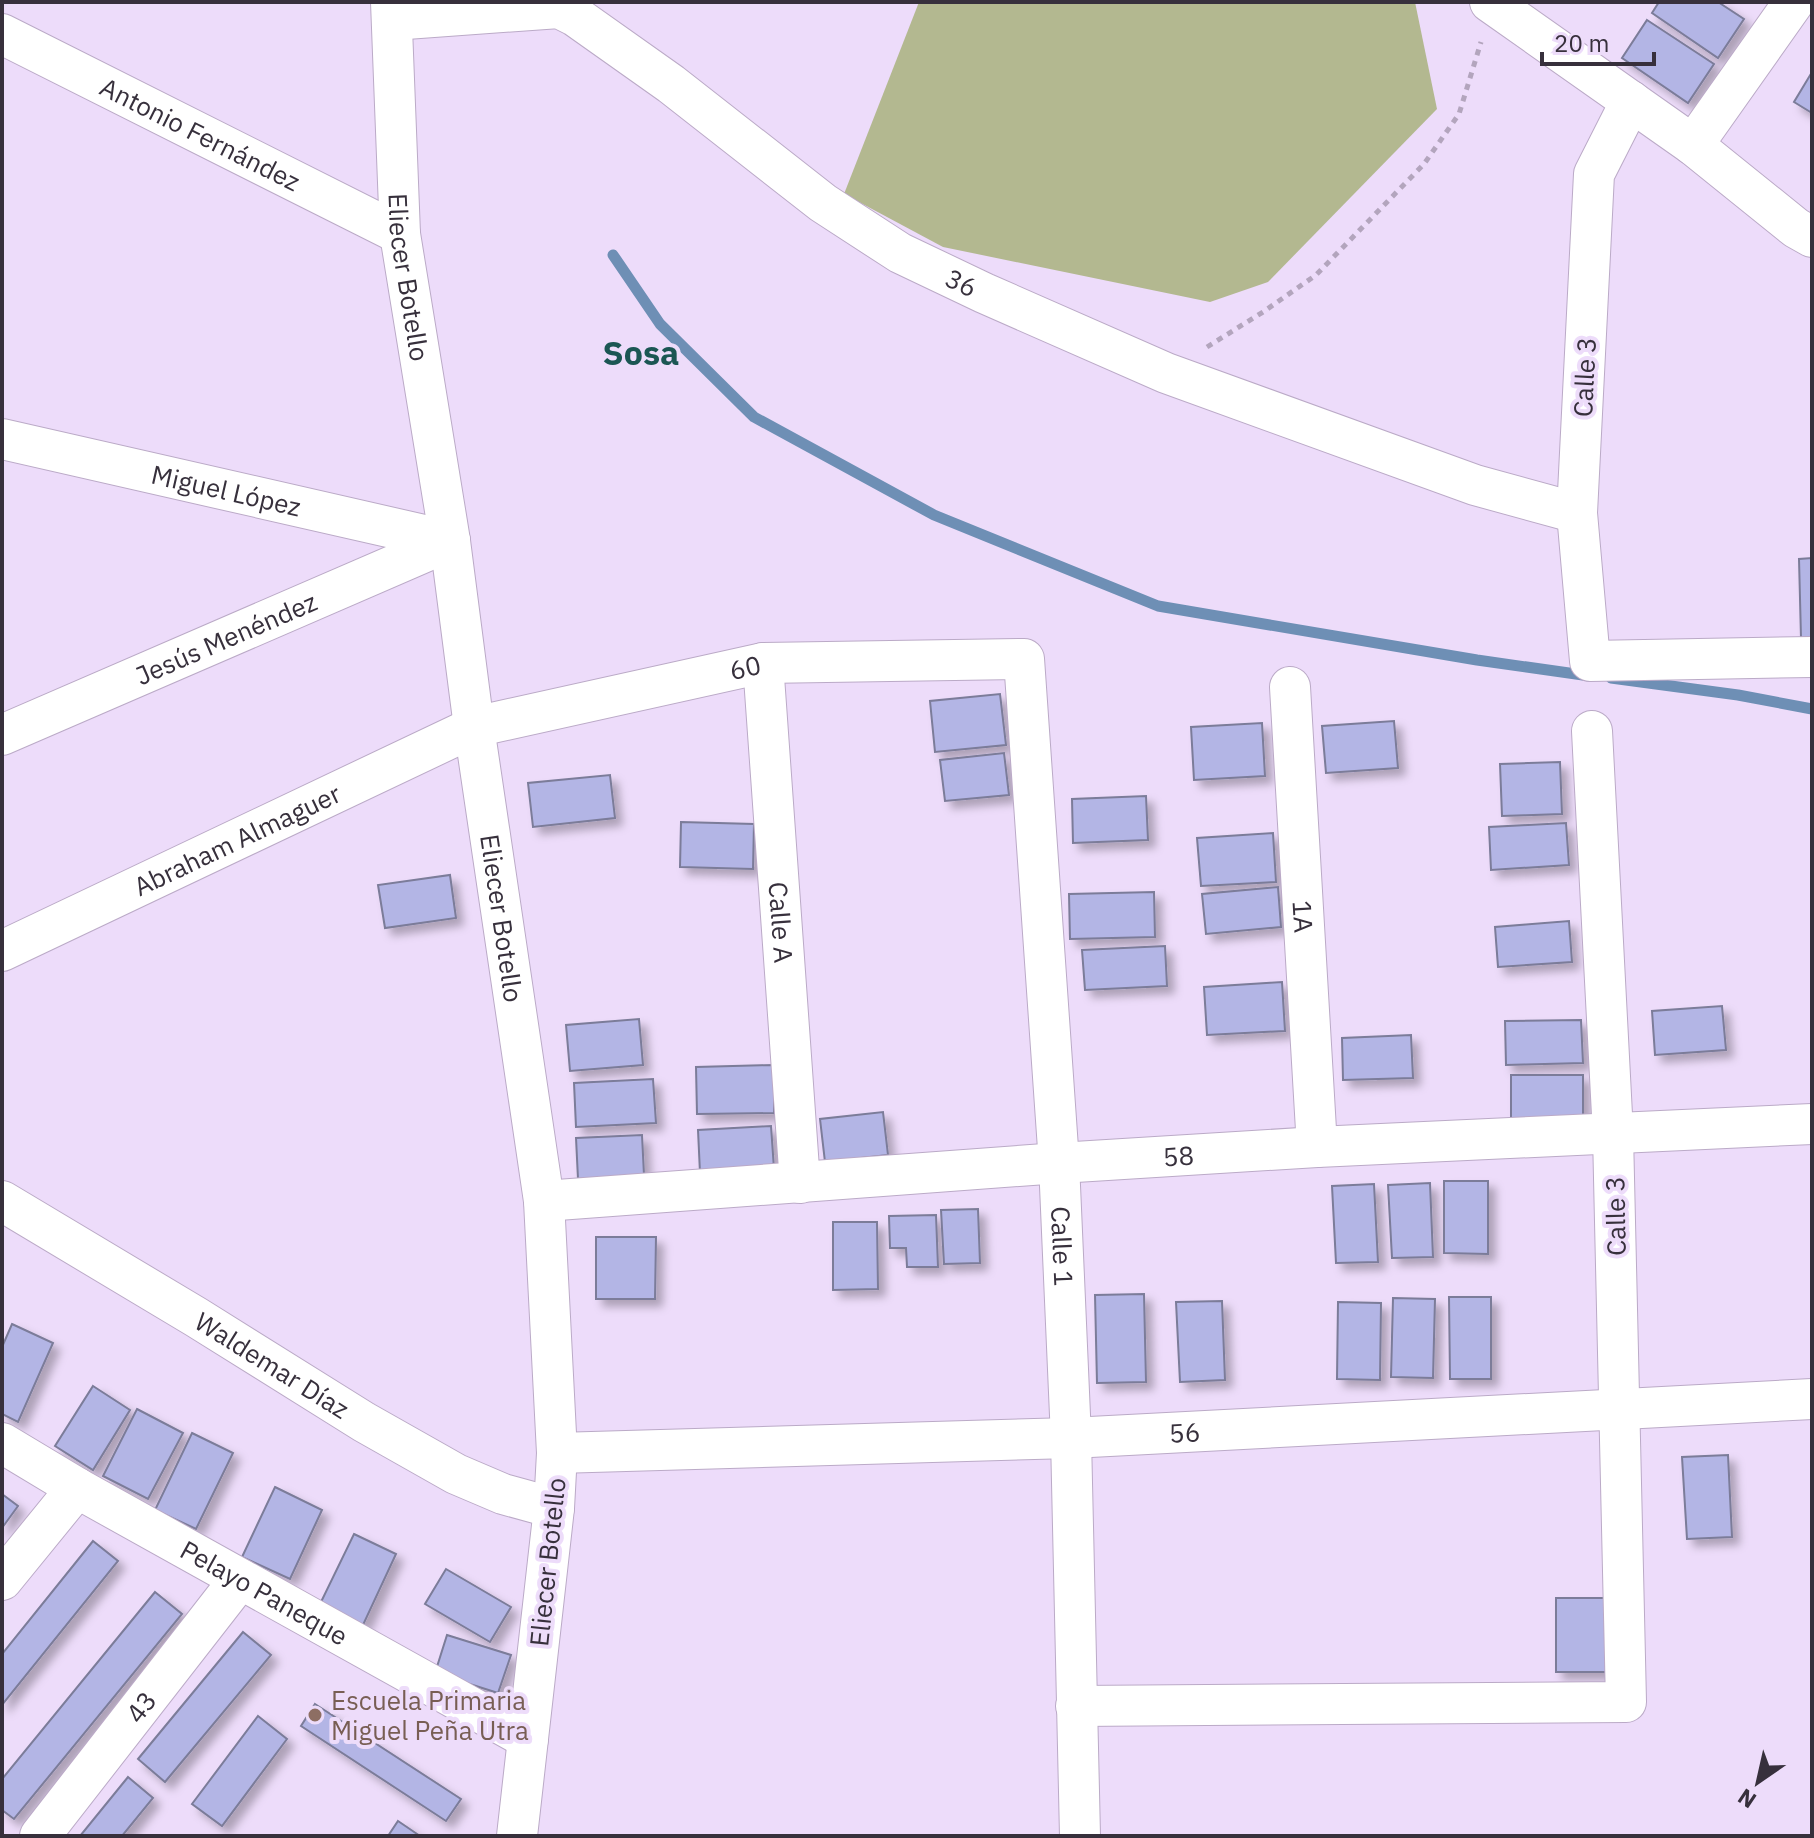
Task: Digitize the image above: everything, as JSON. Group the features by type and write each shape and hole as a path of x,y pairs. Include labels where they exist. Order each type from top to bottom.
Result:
{"street":[{"path":"1693,145 1794,2"},
{"path":"1492,3 1693,145 1796,228 1812,237"},
{"name":"36","path":"391,11 561,5 671,84 823,203 900,253 1166,373 1475,485 1577,513"},
{"name":"Eliecer Botello","path":"391,11 400,234 450,541 474,727 544,1201 557,1453 554,1508 517,1836"},
{"name":"Antonio Fernández","path":"2,34 400,234"},
{"name":"Calle 3","path":"1631,101 1594,174 1577,513 1590,661 1812,657"},
{"name":"Miguel López","path":"2,439 450,541"},
{"name":"Jesús Menéndez","path":"2,735 450,541"},
{"name":"60","path":"474,727 763,663 1024,659"},
{"name":"Calle 1","path":"1024,659 1059,1163 1071,1438 1080,1836"},
{"name":"Calle A","path":"763,663 800,1183"},
{"name":"1A","path":"1290,687 1317,1147"},
{"name":"Abraham Almaguer","path":"2,951 474,727"},
{"name":"Calle 3","path":"1076,1706 1626,1702 1613,1134 1592,731"},
{"name":"58","path":"544,1201 1317,1147 1812,1124"},
{"name":"Waldemar Díaz","path":"2,1201 364,1422 443,1466 503,1494 554,1508"},
{"name":"56","path":"557,1453 1071,1438 1812,1399"},
{"name":"Pelayo Paneque","path":"2,1443 77,1488 528,1739"},
{"path":"2,1580 77,1488"},
{"name":"43","path":"40,1836 240,1579"}],"path":[{"path":"1166,373 1316,275 1424,164 1459,114 1492,3"}],"green space":[{"path":"919,2 1415,2 1437,109 1268,282 1210,302 943,247 844,194"}],"building":[{"path":"1659,2 1718,2 1744,19 1718,58 1652,13"},
{"path":"1647,20 1714,64 1688,103 1622,58"},
{"path":"1812,72 1812,113 1794,102"},
{"path":"1812,558 1812,637 1801,638 1799,559"},
{"path":"1000,694 1006,745 935,752 930,701"},
{"path":"1394,721 1398,768 1326,773 1322,726"},
{"path":"1262,723 1265,776 1194,780 1191,727"},
{"path":"1004,753 1009,795 945,801 940,760"},
{"path":"1560,762 1562,814 1502,816 1500,764"},
{"path":"610,775 615,818 533,827 528,783"},
{"path":"1146,796 1148,840 1073,843 1072,799"},
{"path":"681,822 754,824 753,869 680,867"},
{"path":"1566,823 1569,865 1491,870 1489,827"},
{"path":"1273,833 1276,882 1201,886 1197,838"},
{"path":"450,875 456,918 385,928 378,885"},
{"path":"1278,887 1281,927 1206,934 1202,894"},
{"path":"1154,892 1155,937 1070,939 1069,894"},
{"path":"1569,921 1572,962 1498,967 1495,927"},
{"path":"1165,946 1167,986 1085,990 1082,950"},
{"path":"1282,982 1285,1031 1207,1035 1204,987"},
{"path":"1722,1006 1726,1050 1655,1055 1652,1011"},
{"path":"639,1019 643,1065 570,1071 566,1025"},
{"path":"1581,1020 1583,1063 1506,1065 1505,1021"},
{"path":"1411,1035 1413,1078 1343,1080 1342,1038"},
{"path":"774,1065 774,1113 697,1114 696,1067"},
{"path":"1511,1075 1583,1075 1583,1118 1511,1118"},
{"path":"653,1079 656,1123 576,1127 574,1083"},
{"path":"883,1112 888,1155 825,1162 820,1119"},
{"path":"771,1126 774,1169 700,1173 698,1130"},
{"path":"642,1135 644,1175 578,1179 576,1138"},
{"path":"1444,1181 1488,1181 1488,1254 1444,1253"},
{"path":"1430,1183 1433,1257 1392,1258 1388,1185"},
{"path":"1374,1184 1378,1262 1336,1263 1332,1186"},
{"path":"978,1209 980,1263 944,1264 941,1210"},
{"path":"936,1215 938,1267 907,1267 906,1248 890,1248 889,1216"},
{"path":"833,1222 877,1222 878,1289 833,1290"},
{"path":"596,1237 656,1237 655,1299 596,1299"},
{"path":"1144,1294 1146,1382 1097,1383 1095,1295"},
{"path":"1449,1297 1491,1297 1491,1379 1450,1379"},
{"path":"1393,1298 1435,1299 1433,1378 1391,1377"},
{"path":"1222,1301 1225,1380 1180,1382 1176,1302"},
{"path":"1338,1302 1381,1303 1380,1380 1337,1379"},
{"path":"12,1324 53,1343 18,1422 2,1414 2,1347"},
{"path":"93,1386 130,1410 93,1470 55,1446"},
{"path":"137,1409 183,1433 148,1499 103,1476"},
{"path":"192,1433 233,1453 196,1529 155,1510"},
{"path":"1728,1455 1732,1537 1687,1539 1682,1457"},
{"path":"275,1487 322,1510 290,1579 242,1557"},
{"path":"2,1494 18,1506 2,1528"},
{"path":"354,1534 396,1554 363,1625 320,1604"},
{"path":"93,1541 118,1561 2,1705 2,1654"},
{"path":"446,1569 511,1607 490,1642 425,1604"},
{"path":"155,1592 182,1614 14,1819 2,1810 2,1779"},
{"path":"1556,1598 1611,1598 1611,1672 1556,1672"},
{"path":"243,1632 271,1655 165,1782 138,1759"},
{"path":"447,1635 511,1655 498,1693 435,1673"},
{"path":"315,1704 461,1799 446,1821 301,1726"},
{"path":"258,1716 287,1739 222,1826 192,1804"},
{"path":"128,1777 153,1798 122,1836 80,1836"},
{"path":"398,1821 420,1836 388,1836"}],"waterway":[{"path":"613,255 660,324 754,417 934,515 1158,606 1590,676"},
{"path":"1611,678 1738,695 1812,709"}],"place":[{"name":"Escuela Primaria Miguel Peña Utra","path":"315,1715"}],"district":[{"name":"Sosa","path":"641,352"}]}
